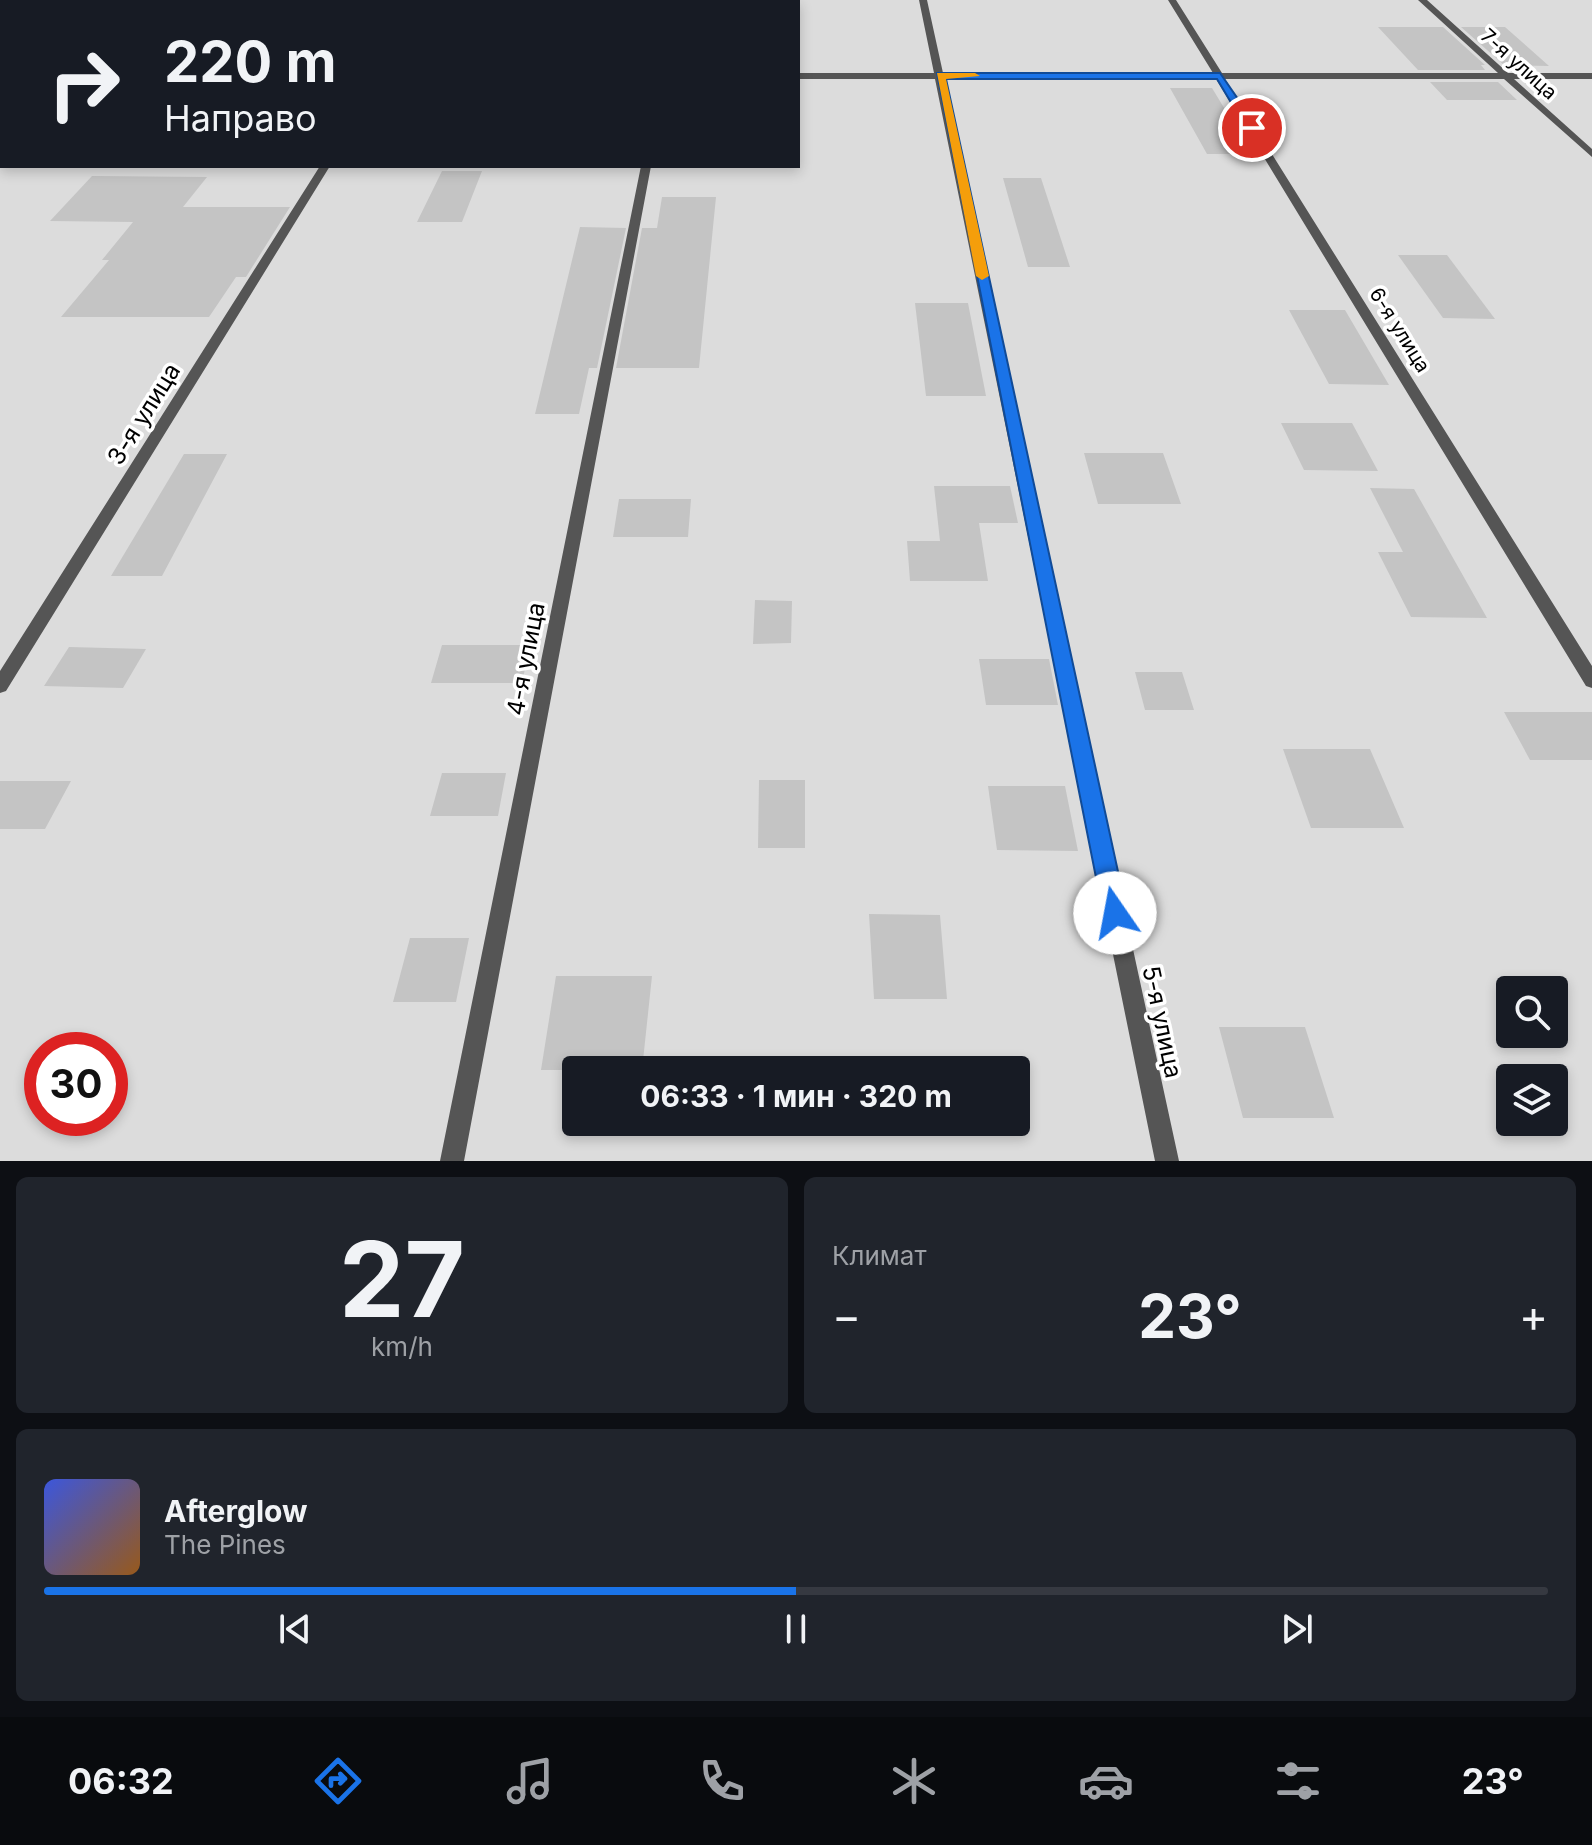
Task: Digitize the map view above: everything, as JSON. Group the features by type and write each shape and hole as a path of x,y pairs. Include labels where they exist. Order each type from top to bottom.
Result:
{"street":[{"name":"5-я улица","path":"923,0 1167,1161"},
{"name":"6-я улица","path":"1172,0 1592,681"},
{"name":"7-я улица","path":"1422,0 1592,154"},
{"path":"800,76 1592,76"},
{"name":"3-я улица","path":"0,686 324,168"},
{"name":"4-я улица","path":"452,1161 646,168"}],"shaded area":[{"path":"800,0 1592,0 1592,1161 0,1161 0,168 800,168"}],"building":[{"path":"1378,27 1443,27 1485,65 1481,65 1485,70 1418,70"},
{"path":"1461,27 1505,27 1549,66 1504,65"},
{"path":"1430,82 1498,82 1517,100 1447,100"},
{"path":"1170,88 1212,88 1252,154 1207,154"},
{"path":"442,171 482,171 462,222 417,222"},
{"path":"92,176 207,177 183,207 290,207 246,277 236,277 209,317 61,317 109,260 102,260 133,222 50,221"},
{"path":"1003,178 1041,178 1070,267 1028,267"},
{"path":"662,197 716,197 699,368 616,368 642,228 657,228"},
{"path":"580,227 626,228 597,368 589,368 579,414 535,414"},
{"path":"1398,255 1447,255 1495,319 1443,318"},
{"path":"915,303 968,303 986,396 926,396"},
{"path":"1289,310 1345,310 1389,385 1329,384"},
{"path":"1281,423 1352,423 1378,471 1304,470"},
{"path":"1084,453 1163,453 1181,504 1098,504"},
{"path":"184,454 227,454 162,576 111,576"},
{"path":"934,486 1010,486 1018,523 979,523 988,581 910,581 907,541 940,541"},
{"path":"1370,488 1414,489 1487,618 1411,617 1378,552 1403,552"},
{"path":"619,499 691,499 688,537 613,537"},
{"path":"755,600 792,601 791,643 753,644"},
{"path":"442,645 530,645 522,683 431,683"},
{"path":"69,647 146,649 123,688 44,686"},
{"path":"979,659 1049,659 1058,705 986,705"},
{"path":"1135,672 1182,672 1194,710 1145,710"},
{"path":"1504,712 1592,712 1592,760 1530,760"},
{"path":"1283,749 1370,749 1404,828 1311,828"},
{"path":"442,773 506,773 498,816 430,816"},
{"path":"759,780 805,780 805,848 758,848"},
{"path":"0,781 71,781 45,829 0,829"},
{"path":"988,786 1065,786 1078,851 997,850"},
{"path":"869,914 940,915 947,999 874,999"},
{"path":"410,938 469,938 456,1002 393,1002"},
{"path":"556,976 652,976 643,1056 562,1056 562,1070 541,1070"},
{"path":"1219,1027 1305,1027 1334,1118 1243,1118"}],"slow traffic":[{"path":"975,76 940,76 982,276"}],"route":[{"path":"1115,913 940,76 1220,76 1252,128"}]}
